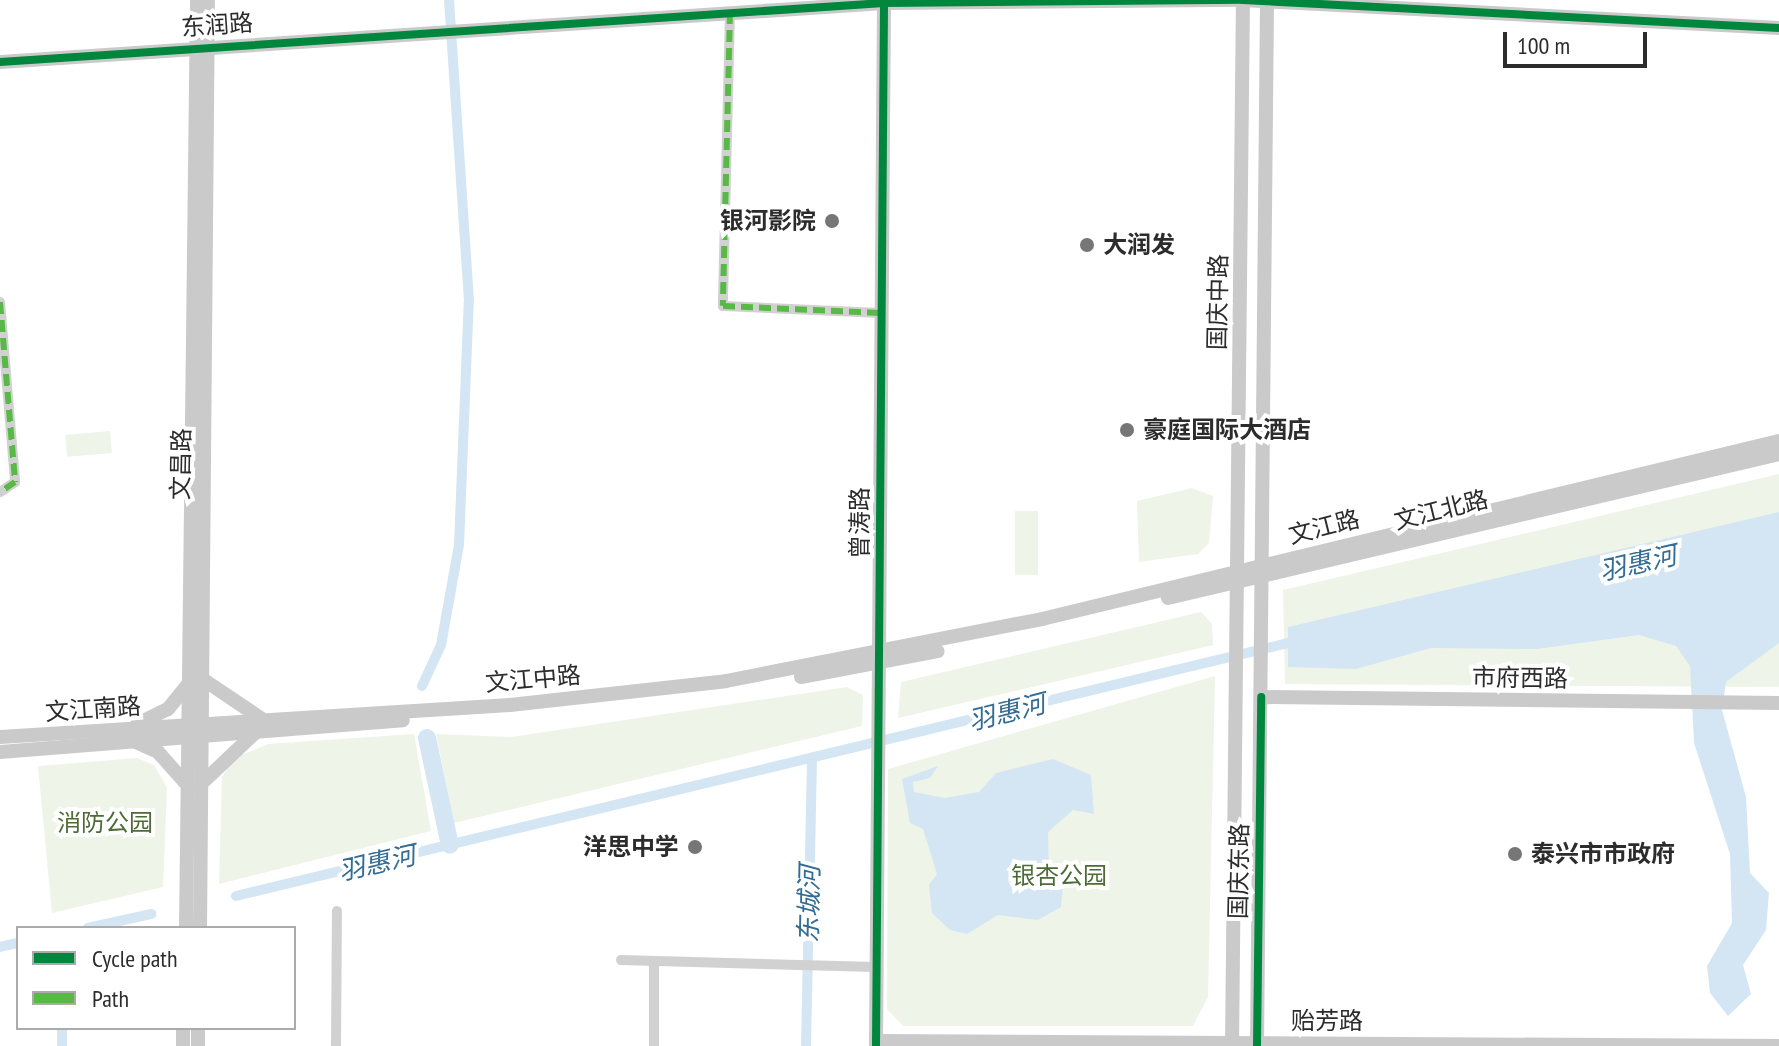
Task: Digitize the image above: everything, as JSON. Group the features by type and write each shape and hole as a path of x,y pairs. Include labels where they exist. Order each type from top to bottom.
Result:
{"main road":[{"name":"文昌路","path":"197,0 202,45"},
{"name":"文昌路","path":"200,926 196,786 188,731 195,680 202,45 208,0"},
{"name":"东润路","path":"0,62 202,45 884,1 1243,0 1779,28"},
{"name":"国庆中路","path":"1238,603 1243,0"},
{"name":"曾涛路","path":"876,1043 884,1"},
{"name":"国庆东路","path":"1257,1044 1267,1"},
{"name":"文江路","path":"879,659 1237,578 1779,441"},
{"name":"文江北路","path":"1262,571 1779,454"},
{"name":"国庆东路","path":"1232,1044 1238,603"},
{"name":"文江中路","path":"188,731 526,703 726,681 879,659"},
{"name":"文昌路","path":"186,926 196,786 204,729 195,680"},
{"path":"195,680 260,725 196,786 158,752 133,735 168,709 195,680"},
{"name":"市府西路","path":"1261,697 1779,703"},
{"name":"文江南路","path":"0,752 188,731"},
{"name":"文江南路","path":"0,737 133,735"},
{"name":"贻芳路","path":"876,1043 1778,1046"}],"street":[{"path":"730,12 723,306 881,313"},
{"path":"0,302 15,482 0,492"},
{"path":"336,1046 337,911"},
{"path":"621,960 876,967"},
{"path":"654,963 654,1046"}],"green space":[{"path":"110,431 112,453 67,457 65,435"},
{"path":"1779,474 1779,687 1285,684 1283,590"},
{"path":"1192,488 1213,496 1209,543 1198,554 1139,562 1137,501"},
{"path":"1015,511 1038,511 1038,575 1015,575"},
{"path":"1201,612 1212,624 1213,645 898,718 901,682"},
{"name":"银杏公园","path":"1215,676 1208,997 1193,1026 903,1026 887,1009 888,769"},
{"path":"847,687 863,695 862,726 454,823 436,734 511,737"},
{"path":"414,734 431,831 219,884 222,777 234,758 268,744"},
{"name":"消防公园","path":"137,758 154,765 167,788 163,887 52,913 38,766"}],"water":[{"path":"1779,512 1779,643 1726,682 1722,710 1746,797 1750,873 1769,893 1766,930 1743,965 1751,994 1728,1016 1710,993 1707,966 1732,923 1730,854 1694,743 1690,666 1676,646 1639,635 1537,649 1431,648 1356,669 1288,667 1288,627"},
{"path":"1053,759 1091,775 1094,814 1073,810 1048,832 1049,869 1064,873 1061,907 1038,920 998,915 967,934 950,930 932,913 929,885 937,874 923,829 910,823 902,779 938,766 930,778 913,782 914,792 944,798 979,792 996,773"}],"waterway":[{"path":"422,686 441,645 459,545 469,301 449,0"},
{"name":"羽惠河","path":"236,896 1301,640"},
{"path":"427,738 450,845"},
{"name":"东城河","path":"806,1046 812,762"},
{"name":"羽惠河","path":"97,926 151,914"},
{"name":"羽惠河","path":"0,947 16,943"},
{"path":"62,1030 62,1046"}],"marked path":[{"path":"730,12 723,306 881,313"},
{"path":"0,302 15,482 0,492"}],"cycle path":[{"path":"876,1046 884,0"},
{"path":"0,62 884,3 1243,0 1779,28"},
{"path":"1257,1046 1261,697"}],"place":[{"name":"银河影院","path":"832,221"},
{"name":"大润发","path":"1087,245"},
{"name":"豪庭国际大酒店","path":"1127,430"},
{"name":"洋思中学","path":"695,847"},
{"name":"泰兴市市政府","path":"1515,854"}]}
